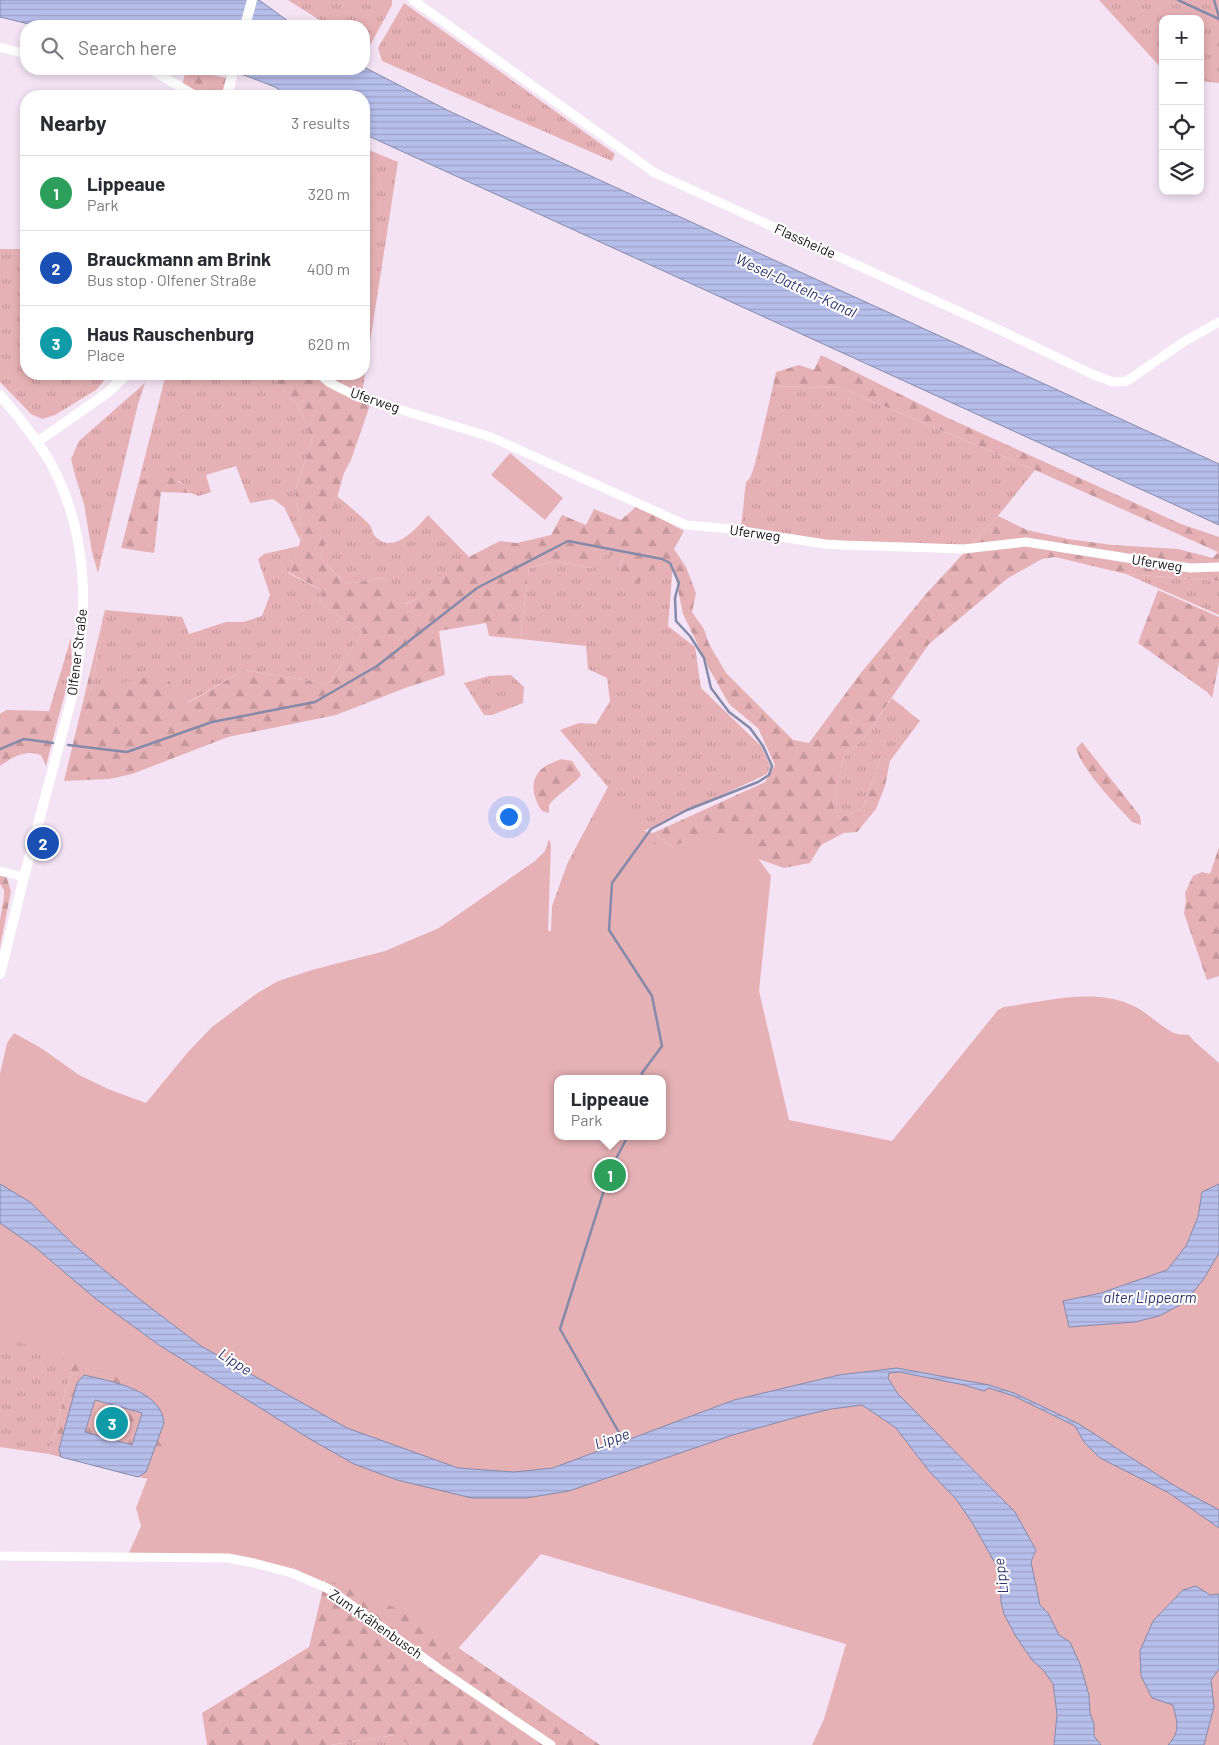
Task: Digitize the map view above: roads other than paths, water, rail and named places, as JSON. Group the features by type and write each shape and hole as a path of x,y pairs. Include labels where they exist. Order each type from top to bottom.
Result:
{"main road":[{"path":"247,20 252,0"},
{"path":"229,90 232,75"},
{"path":"37,442 107,393 121,380"},
{"name":"Olfener Straße","path":"0,395 18,415 37,442 62,486 78,546 84,594 77,674 0,974"}],"street":[{"name":"Flassheide","path":"413,0 655,173 994,327 1094,375 1113,382 1127,381 1185,341 1219,322"},
{"path":"0,47 20,52"},
{"path":"160,75 186,90"},
{"name":"Uferweg","path":"326,380 358,397 491,437 686,525 731,528 826,544 843,545 964,548 991,547 1026,542 1190,568 1219,567"},
{"path":"0,871 24,877"},
{"name":"Zum Krähenbusch","path":"0,1556 228,1558 292,1573 329,1589 439,1669 551,1745"}],"water":[{"path":"0,0 259,0 287,20 20,20 20,22 0,17"},
{"name":"Wesel-Datteln-Kanal","path":"370,70 449,111 1219,464 1219,525 370,137 370,90 280,90 244,75 370,75"},
{"name":"Lippe","path":"0,1184 30,1202 74,1245 138,1298 201,1346 347,1428 458,1468 514,1472 553,1468 734,1400 839,1375 897,1368 989,1385 1014,1393 1079,1424 1175,1486 1219,1510 1219,1528 1169,1493 1100,1458 1084,1442 1075,1426 1014,1396 989,1388 984,1391 899,1372 889,1373 888,1378 898,1394 1015,1512 1036,1550 1031,1562 1040,1605 1048,1613 1059,1635 1070,1642 1080,1664 1089,1695 1094,1736 1101,1745 1054,1745 1057,1714 1053,1684 1044,1671 1032,1660 1015,1635 1004,1614 1001,1602 1000,1572 973,1524 956,1499 929,1471 896,1428 862,1405 831,1409 801,1416 733,1435 569,1491 526,1498 472,1498 397,1480 354,1464 310,1439 159,1345 96,1299 36,1248 0,1223"},
{"name":"alter Lippearm","path":"1219,1184 1219,1253 1203,1280 1184,1303 1159,1316 1135,1322 1069,1327 1063,1301 1101,1293 1167,1270 1186,1246 1198,1217 1202,1192"},
{"path":"84,1375 107,1380 133,1389 154,1402 161,1412 164,1423 146,1472 138,1477 61,1457 59,1449 77,1383","holes":["95,1400 142,1413 132,1445 85,1432"]},
{"path":"1196,1586 1210,1595 1219,1594 1219,1669 1211,1680 1214,1707 1204,1745 1168,1745 1175,1735 1177,1726 1173,1705 1152,1698 1141,1676 1140,1651 1153,1621 1183,1590"}],"waterway":[{"path":"1178,0 1219,19"},
{"path":"1214,0 1219,17"},
{"path":"68,745 127,752 212,722 315,702 377,666 477,588 568,541 662,559 670,563 679,583 675,598 676,621 690,636 704,658 711,688 729,712 750,728 763,746 772,766 769,775 758,782 687,810 651,829 612,883 609,930 652,996 662,1046 642,1075"},
{"path":"0,749 24,739 53,743"},
{"name":"Lippe","path":"625,1443 560,1329 611,1168 626,1140"}],"place":[{"name":"Brauckmann am Brink","path":"43,843"},
{"name":"Lippeaue","path":"610,1175"},
{"name":"Haus Rauschenburg","path":"112,1423"}]}
